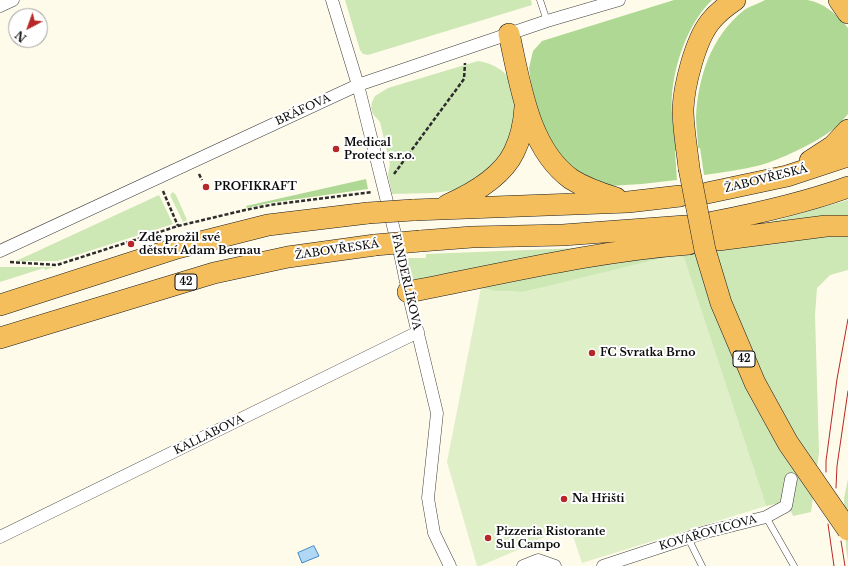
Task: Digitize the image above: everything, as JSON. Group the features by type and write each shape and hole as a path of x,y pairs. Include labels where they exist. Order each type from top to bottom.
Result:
{"highway":[{"name":"42","path":"735,0 722,9 709,22 699,41 686,86 683,110 689,168 705,250 722,303 755,383 788,443 848,530"},
{"path":"839,0 848,13"},
{"path":"844,0 848,2"},
{"path":"509,34 525,107 543,145 553,161 571,179 590,189 628,202"},
{"path":"441,208 464,198 484,186 508,162 514,153 520,138 525,107"},
{"path":"787,176 833,146 848,130"},
{"name":"ŽABOVŘESKÁ","path":"707,193 787,176 848,156"},
{"path":"848,187 773,210 715,231 848,226"},
{"path":"0,305 177,248 260,227 368,213 441,208 628,202 680,196"},
{"path":"812,227 848,220"},
{"name":"42","path":"563,235 655,247"},
{"name":"ŽABOVŘESKÁ","path":"0,338 214,273 288,257 376,244 472,237 687,235 655,247"},
{"path":"408,292 601,255 655,247"}],"street":[{"path":"0,6 13,0"},
{"name":"FANDERLÍKOVA","path":"332,0 358,85 402,258 408,292 437,413 428,498 434,533 450,566"},
{"name":"BRÁFOVA","path":"0,251 358,85 547,21 619,0"},
{"name":"KALLABOVA","path":"0,538 418,332"},
{"name":"KOVAŘOVICOVA","path":"602,566 688,538 766,517 786,506 791,479"},
{"path":"522,566 538,560 555,566"}],"lane":[{"path":"540,0 547,21"},
{"path":"766,517 794,566"},
{"path":"688,538 702,566"}],"path":[{"path":"382,182 389,181 464,79 466,48"},
{"path":"347,147 358,144"},
{"path":"200,174 202,180"},
{"path":"162,191 178,226"}],"green space":[{"path":"345,0 531,0 532,5 368,55 363,54 360,50"},
{"path":"674,0 712,0 702,11 687,38 676,69 673,84 672,114 677,180 609,186 575,172 559,157 547,135 539,114 531,83 529,68 533,51 542,41"},
{"path":"765,0 807,0 819,3 840,18 848,28 848,114 828,133 805,147 787,155 754,167 704,175 700,148 698,148 696,117 697,102 703,73 715,45 722,33 732,21 745,9"},
{"path":"478,61 493,65 505,73 510,81 515,95 517,105 516,118 508,141 499,160 475,181 460,188 431,193 392,194 388,175 390,164 380,122 373,114 371,108 375,96 388,88"},
{"path":"366,179 368,189 269,203 247,208 246,206"},
{"path":"173,192 176,195 187,220 183,222 170,195"},
{"path":"159,195 173,224 58,261 16,261"},
{"path":"848,200 848,215 768,226 767,223"},
{"path":"842,236 848,237 848,270 830,275 817,288 815,315 819,452 811,512 793,516 788,504 766,506 683,257 523,292 494,291 481,288 605,263"},
{"path":"604,247 416,281 412,277 408,258 426,258 426,254"},
{"name":"FC Svratka Brno","path":"674,255 684,257 766,506 582,563 571,530 566,532 564,527 520,549 477,566 447,462 481,288 494,291 523,292"},
{"path":"0,267 54,267 45,270 44,268 0,282"},
{"path":"848,479 848,561 844,498"}],"water":[{"path":"314,546 319,556 302,563 298,553"}],"tram line":[{"path":"826,472 826,461 837,379 848,319"},
{"path":"836,488 837,466 848,391"},
{"path":"828,524 834,566"},
{"path":"841,541 845,566"}],"place":[{"name":"Medical Protect s.r.o.","path":"336,149"},
{"name":"PROFIKRAFT","path":"206,187"},
{"name":"Zde prožil své dětství Adam Bernau","path":"131,244"},
{"name":"FC Svratka Brno","path":"592,353"},
{"name":"Na Hřišti","path":"564,499"},
{"name":"Pizzeria Ristorante Sul Campo","path":"488,538"}]}
